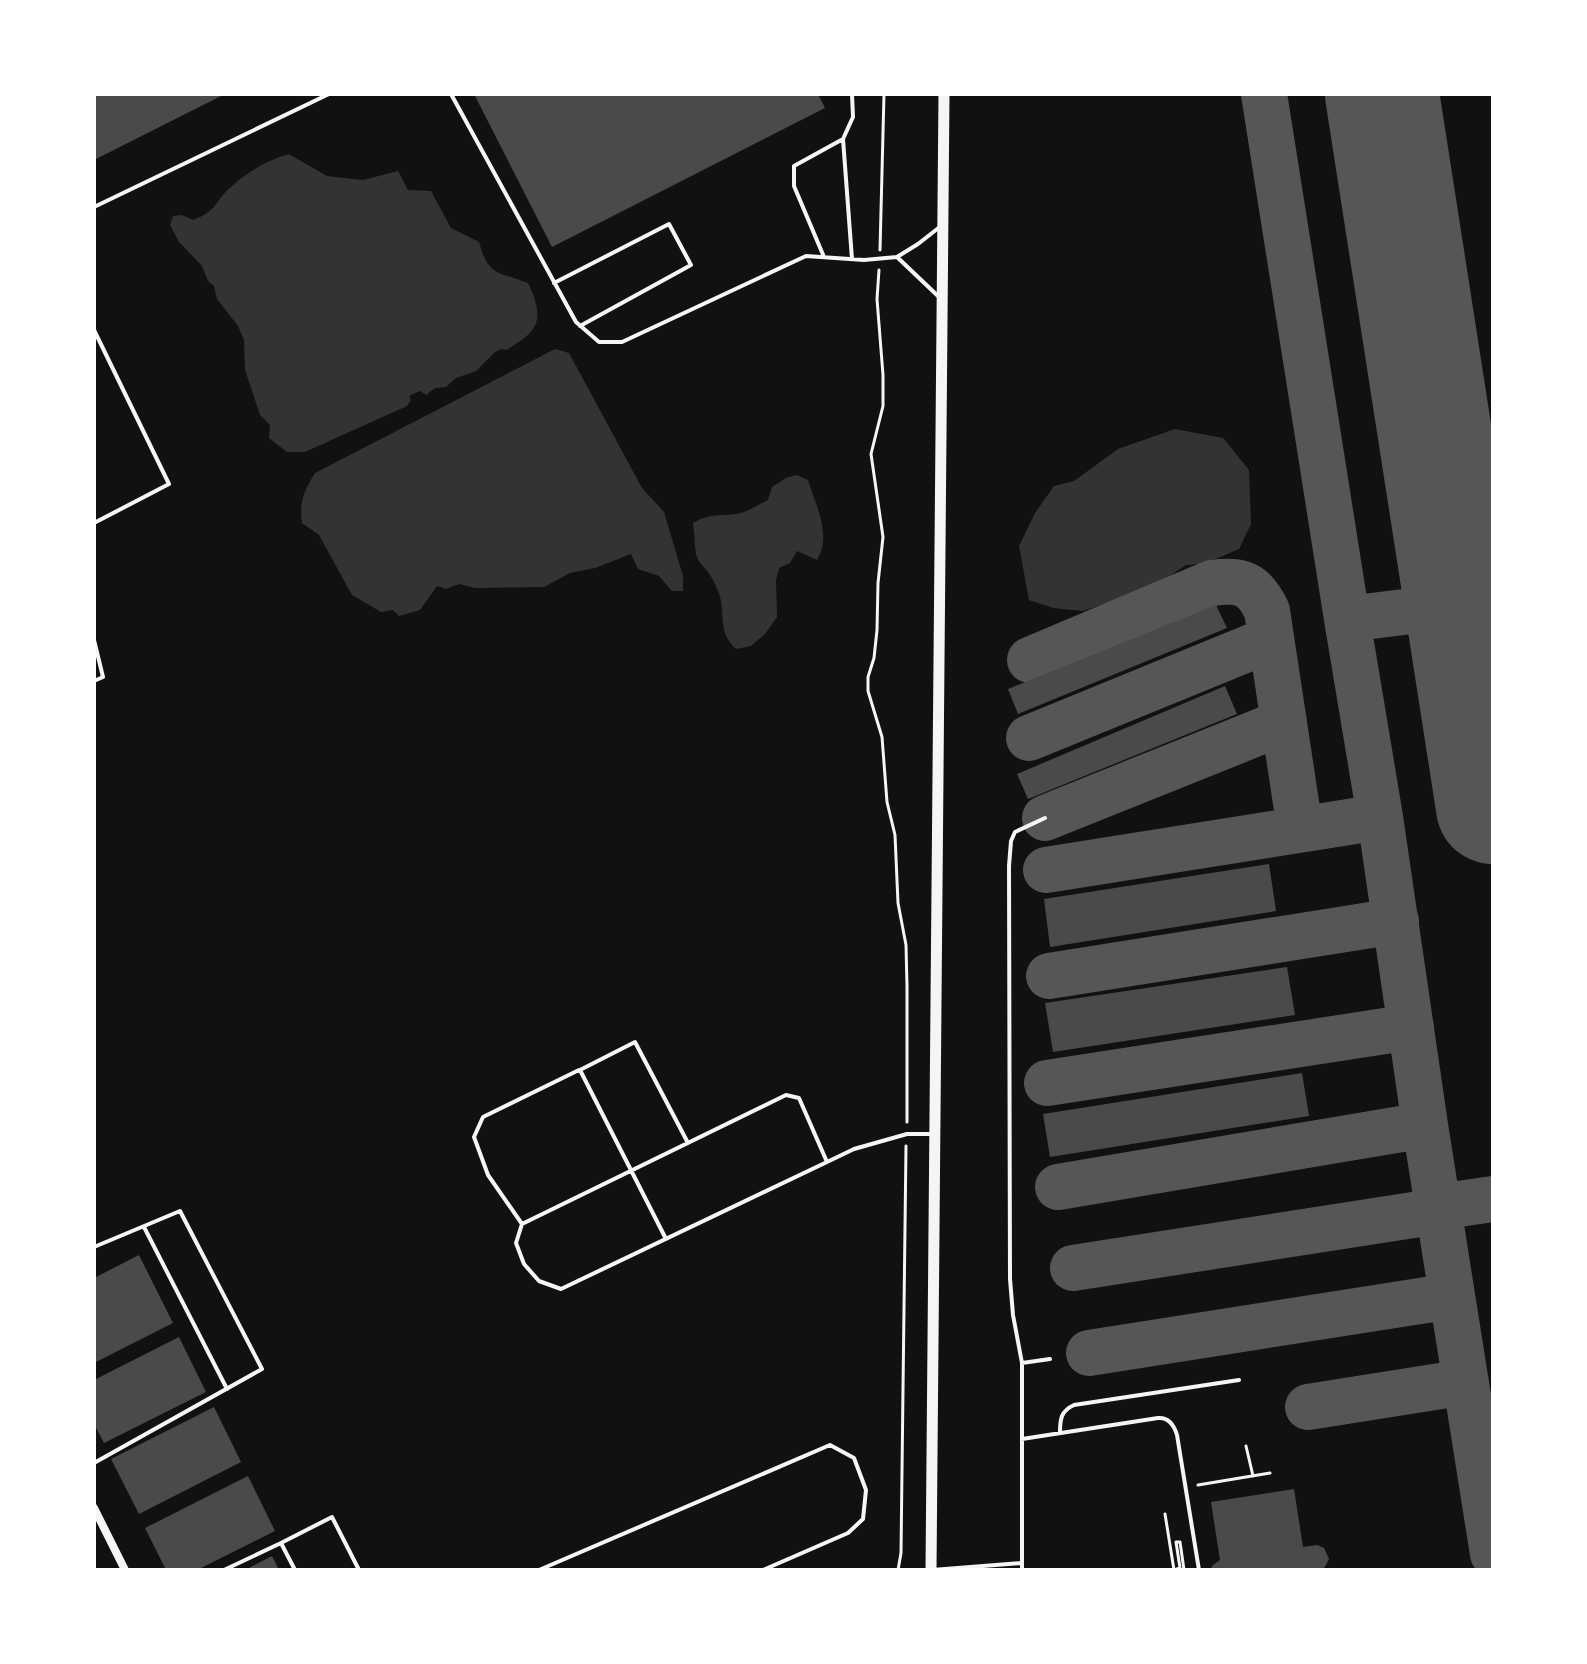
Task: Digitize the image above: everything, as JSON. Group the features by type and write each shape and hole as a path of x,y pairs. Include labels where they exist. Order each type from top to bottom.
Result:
{"main road":[{"path":"931,1570 944,94"}],"street":[{"path":"94,1508 125,1570"}],"lane":[{"path":"94,207 329,94"},
{"path":"451,94 576,322 599,342 622,342 806,256 852,259 897,257 943,224"},
{"path":"852,94 853,117 843,139 852,259"},
{"path":"824,257 794,186 794,166 843,139"},
{"path":"554,283 669,224 691,265 580,326"},
{"path":"897,257 942,300"},
{"path":"94,330 169,484 94,523"},
{"path":"94,640 103,677 94,681"},
{"path":"1022,1570 1022,1363 1010,1279 1009,866 1015,832 1045,818"},
{"path":"522,1224 488,1175 474,1137 483,1117 635,1042 688,1143"},
{"path":"580,1070 666,1239"},
{"path":"827,1162 799,1098 786,1095 522,1224 516,1243 524,1264 539,1281 561,1289 666,1239 827,1162 854,1149 907,1134 935,1134"},
{"path":"94,1247 180,1211 262,1369 94,1463"},
{"path":"144,1226 227,1389"},
{"path":"1022,1363 1050,1359"},
{"path":"1060,1432 1063,1414 1074,1405 1239,1380"},
{"path":"1022,1439 1158,1418 1170,1421 1180,1447 1199,1570"},
{"path":"539,1570 830,1445 854,1458 866,1490 863,1519 848,1533 763,1570"},
{"path":"224,1570 332,1517 359,1570"},
{"path":"281,1543 295,1570"},
{"path":"931,1570 1022,1563"}],"path":[{"path":"884,94 877,299 883,406 871,454 883,537 877,630 868,691 882,737 887,802 895,835 898,903 906,945 907,1134 901,1553 898,1570"},
{"path":"1246,1446 1253,1476"},
{"path":"1198,1485 1270,1473"},
{"path":"1165,1514 1174,1570 1180,1568 1176,1542 1180,1542 1184,1570"}],"shaded area":[{"path":"289,154 327,176 363,180 398,171 408,190 431,191 451,228 479,242 491,267 528,283 537,306 536,323 532,330 506,350 494,353 476,371 456,378 446,387 435,388 426,395 420,391 409,396 411,400 407,406 305,452 287,452 269,438 270,425 260,415 245,370 244,340 238,326 217,299 214,286 208,281 202,266 179,242 170,225 173,216 182,215 193,220 201,217 245,176"},
{"path":"555,349 569,353 642,488 664,512 683,576 683,591 672,591 659,576 638,569 631,554 595,568 570,573 544,587 475,588 459,584 446,589 437,586 420,610 399,616 393,610 381,612 352,595 319,535 302,523 303,497 315,473"},
{"path":"1175,429 1223,438 1249,470 1251,524 1239,549 1204,564 1186,565 1153,587 1083,611 1053,608 1029,600 1019,546 1035,513 1054,486 1074,481 1118,449"},
{"path":"797,475 808,480 818,510 823,531 821,550 817,560 797,551 790,563 779,568 776,580 777,617 765,634 751,646 736,649 724,629 721,599 716,587 697,557 693,523 707,517 737,514 750,509 768,500 772,487"}],"building":[{"path":"94,94 225,94 94,160"},
{"path":"474,94 818,94 825,108 552,247"},
{"path":"1216,605 1227,628 1018,714 1008,689"},
{"path":"1225,686 1237,714 1028,799 1017,774"},
{"path":"1269,864 1276,911 1050,947 1044,899"},
{"path":"1287,967 1295,1015 1053,1052 1045,1003"},
{"path":"1302,1073 1309,1116 1050,1157 1043,1114"},
{"path":"139,1255 173,1323 94,1363 94,1278"},
{"path":"179,1337 206,1392 104,1443 94,1424 94,1380"},
{"path":"214,1407 241,1462 139,1514 111,1459"},
{"path":"248,1476 275,1531 197,1570 166,1570 145,1528"},
{"path":"1294,1489 1303,1547 1317,1545 1324,1548 1329,1559 1325,1567 1320,1570 1210,1570 1220,1560 1211,1502"},
{"path":"272,1556 279,1570 245,1570"}],"taxiway":[{"path":"1264,94 1380,817 1493,1554"},
{"path":"1030,660 1212,583 1246,585 1257,594 1267,611 1300,829"},
{"path":"1347,619 1461,605"},
{"path":"1029,738 1271,639"},
{"path":"1045,818 1284,722"},
{"path":"1046,870 1380,817"},
{"path":"1049,976 1396,921"},
{"path":"1047,1083 1411,1027"},
{"path":"1058,1187 1425,1125"},
{"path":"1438,1207 1493,1199"},
{"path":"1073,1268 1439,1211"},
{"path":"1089,1353 1452,1296"},
{"path":"1308,1407 1466,1382"}],"runway":[{"path":"1382,94 1493,807"}]}
